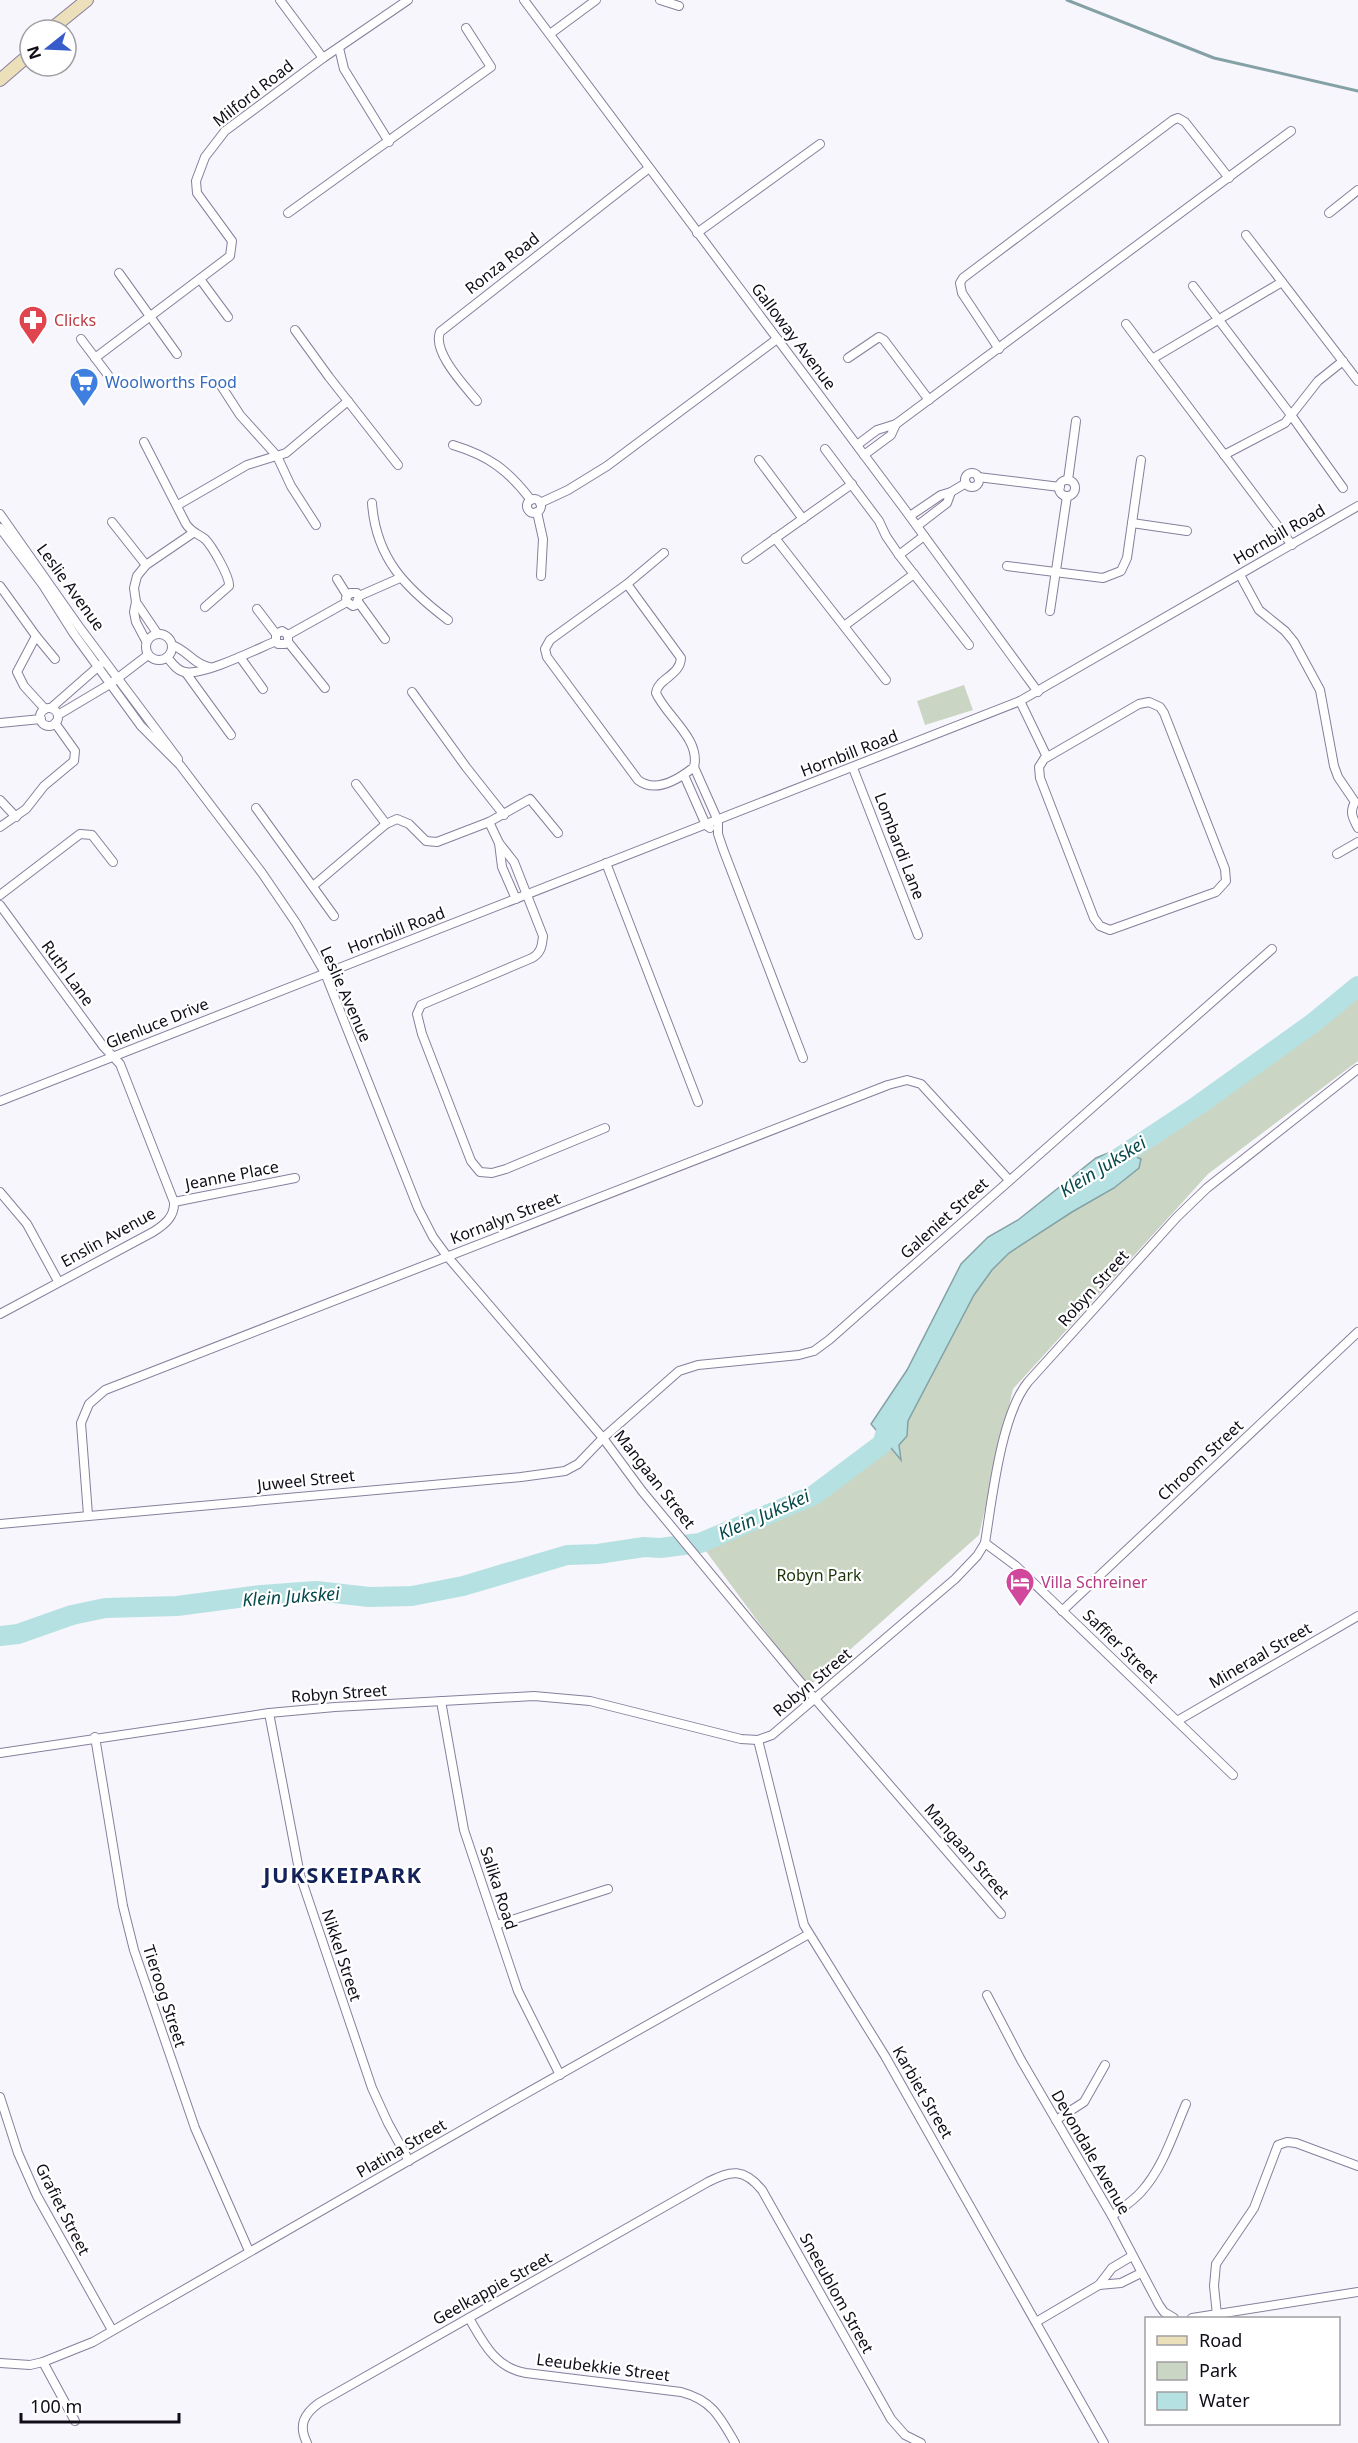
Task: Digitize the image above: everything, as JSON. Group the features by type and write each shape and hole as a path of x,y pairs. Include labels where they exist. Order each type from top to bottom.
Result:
{"street":[{"path":"65,18 87,0"},
{"path":"72,18 94,0"},
{"path":"280,0 323,58"},
{"name":"Milford Road","path":"95,358 230,256 232,241 195,187 205,157 225,131 323,58 408,0"},
{"name":"Galloway Avenue","path":"524,0 910,516 1038,692"},
{"path":"550,34 596,0"},
{"path":"660,0 678,6"},
{"path":"288,213 491,67 466,28"},
{"path":"339,48 344,69 389,142"},
{"path":"0,70 18,56"},
{"path":"0,80 18,64"},
{"path":"999,349 962,293 960,283 963,278 1117,161 1178,118 1185,122 1229,178"},
{"path":"857,445 877,430 896,424 1291,131"},
{"path":"697,233 820,144"},
{"name":"Ronza Road","path":"477,401 440,351 438,339 440,332 649,168"},
{"path":"1329,213 1358,190"},
{"path":"1246,235 1358,381"},
{"path":"119,273 177,354"},
{"path":"200,279 228,317"},
{"path":"1152,359 1282,282"},
{"path":"1193,286 1292,416 1343,488"},
{"path":"1126,324 1292,544"},
{"path":"295,330 398,465"},
{"path":"848,358 875,338 884,340 928,400"},
{"path":"81,339 108,375"},
{"path":"453,445 483,456 514,478 531,500 528,502 530,512 607,466 777,339"},
{"path":"1224,455 1276,428 1292,416 1318,381 1344,361"},
{"path":"220,384 240,416 277,456 291,486 316,525"},
{"path":"178,505 246,465 277,456 292,448 348,401"},
{"path":"1068,480 1076,421"},
{"path":"864,455 891,435 896,424"},
{"path":"144,442 186,524 193,533 206,540 230,582 225,590 205,607"},
{"path":"825,449 879,521 886,537 899,555 969,645"},
{"path":"759,460 803,519"},
{"path":"1007,566 1103,578 1118,573 1125,564 1141,460"},
{"path":"910,516 941,495 966,483 966,477 970,473 978,477 1060,487"},
{"path":"1060,487 1061,483 1068,480"},
{"path":"1067,496 1074,492 1075,487 1068,480"},
{"path":"746,559 852,484"},
{"path":"1060,487 1063,494 1067,496"},
{"path":"917,526 947,503 951,492"},
{"path":"1050,611 1067,496"},
{"path":"372,503 379,539 400,578 448,620"},
{"name":"Hornbill Road","path":"325,974 1020,701 1358,506"},
{"path":"538,507 543,539 541,576"},
{"name":"Leslie Avenue","path":"0,514 102,664 110,684 141,726 180,765 296,923 325,974 404,1177 428,1228 447,1256"},
{"path":"112,522 146,565"},
{"path":"1132,523 1187,531"},
{"name":"Leslie Avenue","path":"0,528 102,664 118,677 180,765"},
{"path":"146,641 136,622 134,612 136,603 134,588 137,576 146,565 193,533"},
{"path":"899,555 924,536"},
{"path":"775,538 886,680"},
{"path":"664,553 627,584 549,640 545,653 638,780 645,785 654,786 684,775 694,767"},
{"path":"843,626 914,574"},
{"path":"1240,575 1259,610 1285,631 1294,642 1317,684 1338,777 1357,802 1351,809 1358,828"},
{"path":"337,579 353,606 359,599 400,578"},
{"path":"627,584 681,658 676,671 657,687 656,693 686,735 694,754 694,767 718,821 718,834 803,1058"},
{"path":"0,585 55,659"},
{"path":"257,609 282,645 288,638 347,598"},
{"path":"359,599 385,639"},
{"path":"136,603 157,633"},
{"path":"157,633 164,634 172,645 171,652 160,660 153,659 145,648 146,641 157,633"},
{"path":"0,827 29,806 44,786 72,764 75,758 75,751 57,719 24,686 17,672 36,636"},
{"path":"167,657 180,671 186,673 240,657 276,637"},
{"path":"288,638 325,688"},
{"path":"172,645 183,649 200,665 210,667"},
{"path":"0,723 41,720 47,725 110,684 148,655"},
{"path":"240,657 263,689"},
{"path":"41,720 41,714 102,664"},
{"path":"186,673 231,735"},
{"path":"412,693 504,815"},
{"path":"1020,701 1047,757"},
{"path":"1149,702 1160,707 1220,853 1227,877 1224,886 1216,892 1113,929 1100,926 1094,918 1040,778 1039,767 1047,757 1139,704 1149,702"},
{"name":"Lombardi Lane","path":"853,768 918,935"},
{"path":"684,775 706,825 718,834"},
{"path":"356,784 386,824"},
{"path":"0,800 16,817"},
{"path":"313,886 386,824 398,819 403,820 426,840 432,842 489,822 530,800 558,833"},
{"path":"256,808 334,916"},
{"path":"489,822 499,843 514,862 543,936 543,946 538,954 426,1001 417,1011 420,1027 471,1161 480,1172 492,1173 506,1169 605,1128"},
{"path":"0,896 80,834 92,835 112,862"},
{"path":"1337,854 1358,842"},
{"path":"499,843 502,867 516,899"},
{"path":"606,863 698,1102"},
{"name":"Ruth Lane","path":"0,905 97,1038 113,1056"},
{"name":"Galeniet Street","path":"603,1438 679,1371 686,1368 789,1357 814,1351 834,1336 1272,949"},
{"name":"Glenluce Drive","path":"0,1101 325,974"},
{"name":"Enslin Avenue","path":"0,1314 162,1227 174,1212 174,1202 122,1066 113,1056"},
{"name":"Robyn Street","path":"0,1753 95,1737 269,1713 534,1696 575,1699 741,1739 758,1740 772,1735 816,1700 955,1579 977,1556 985,1543 1006,1428 1024,1386 1177,1217 1208,1188 1358,1069"},
{"name":"Kornalyn Street","path":"88,1515 80,1427 87,1408 99,1395 141,1375 888,1085 907,1080 925,1087 1009,1180"},
{"name":"Jeanne Place","path":"174,1202 295,1178"},
{"path":"0,1192 27,1224 58,1281"},
{"name":"Mangaan Street","path":"447,1256 603,1438 642,1491 816,1700 1001,1914"},
{"name":"Chroom Street","path":"1062,1611 1358,1332"},
{"name":"Juweel Street","path":"0,1524 548,1474 571,1469 603,1438"},
{"name":"Saffier Street","path":"985,1543 1006,1557 1233,1775"},
{"name":"Mineraal Street","path":"1177,1721 1358,1616"},
{"name":"Salika Road","path":"441,1701 460,1813 525,2008 560,2075"},
{"name":"Nikkel Street","path":"269,1713 300,1875 372,2088 409,2161"},
{"name":"Tieroog Street","path":"95,1737 123,1906 134,1950 195,2128 249,2251"},
{"name":"Karbiet Street","path":"758,1740 793,1884 808,1934 879,2047 1104,2443"},
{"path":"496,1925 608,1889"},
{"name":"Platina Street","path":"0,2362 30,2365 93,2342 808,1934"},
{"name":"Devondale Avenue","path":"987,1995 1112,2216 1141,2273 1164,2312 1171,2317"},
{"path":"1056,2120 1084,2102 1106,2065"},
{"name":"Grafiet Street","path":"0,2097 21,2161 37,2196 112,2330"},
{"path":"1112,2216 1136,2198 1160,2165 1186,2104"},
{"path":"1218,2314 1214,2286 1215,2264 1254,2208 1278,2145 1287,2142 1296,2144 1358,2166"},
{"name":"Sneeublom Street","path":"720,2175 741,2173 754,2181 762,2190 891,2419 905,2435 921,2443"},
{"name":"Geelkappie Street","path":"307,2443 303,2428 304,2419 314,2407 720,2175"},
{"path":"1036,2322 1099,2285 1112,2268 1132,2256"},
{"path":"1099,2285 1121,2283 1141,2273"},
{"path":"1202,2317 1358,2292"},
{"name":"Leeubekkie Street","path":"469,2318 490,2353 511,2369 526,2373 681,2392 696,2397 714,2409 735,2443"},
{"path":"43,2362 75,2421"}],"green space":[{"path":"964,685 973,710 925,725 917,701"},
{"name":"Robyn Park","path":"1358,986 1358,1061 1208,1174 1013,1389 979,1535 807,1688 700,1543 814,1495 882,1444 894,1410 975,1267 1117,1160 1313,1023"}],"water":[{"path":"1118,1149 1141,1159 1139,1168 1114,1188 1009,1253 992,1270 974,1295 908,1421 907,1436 899,1445 901,1460 871,1424 907,1370 961,1264 988,1237 1018,1220 1096,1158"}],"waterway":[{"path":"1067,0 1214,58 1358,91"},
{"name":"Klein Jukskei","path":"1106,1166 1197,1106 1313,1023 1358,986"},
{"name":"Klein Jukskei","path":"0,1636 18,1634 72,1615 105,1608 177,1606 261,1595 316,1591 369,1597 412,1596 463,1586 567,1555 700,1543 814,1495 882,1444 892,1414"}],"place":[{"name":"Clicks","path":"33,346"},
{"name":"Woolworths Food","path":"84,408"},
{"name":"Villa Schreiner","path":"1020,1608"}],"district":[{"name":"JUKSKEIPARK","path":"343,1875"}]}
